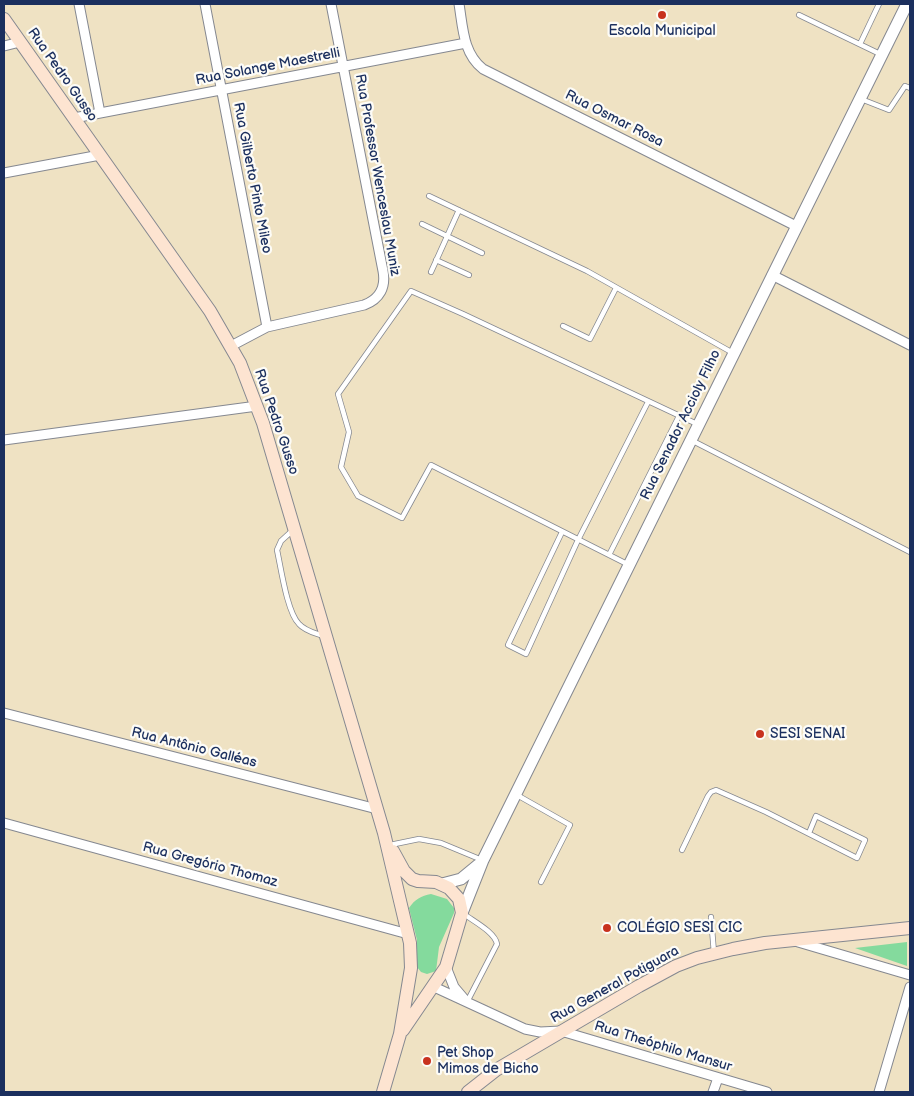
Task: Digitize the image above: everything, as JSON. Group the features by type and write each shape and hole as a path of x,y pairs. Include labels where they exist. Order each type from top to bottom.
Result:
{"main road":[{"name":"Rua Pedro Gusso","path":"4,19 197,292 231,346 246,376 257,406 387,839 408,934 411,955 410,978 400,1034 383,1092"},
{"name":"Rua Pedro Gusso","path":"387,839 407,876 423,882 429,881 442,884"},
{"path":"400,899 408,888 423,882"},
{"path":"442,884 455,893 462,906 462,913"},
{"name":"Rua Pedro Gusso","path":"400,1034 446,967 462,913"},
{"name":"Rua General Potiguara","path":"468,1092 496,1070 676,966 714,952 792,940 910,928"},
{"path":"410,978 420,986 432,986"}],"street":[{"path":"79,4 100,113"},
{"name":"Rua Gilberto Pinto Mileo","path":"205,4 267,327"},
{"name":"Rua Professor Wenceslau Muniz","path":"267,327 364,305 376,298 384,285 383,270 331,4"},
{"name":"Rua Osmar Rosa","path":"459,4 466,43 471,58 483,69 796,226"},
{"name":"Rua Senador Accioly Filho","path":"462,913 483,860 907,4"},
{"path":"4,46 20,42"},
{"name":"Rua Solange Maestrelli","path":"74,118 466,43"},
{"path":"4,173 100,155"},
{"path":"772,275 910,345"},
{"path":"231,346 267,327"},
{"path":"4,440 257,406"},
{"name":"Rua Antônio Galléas","path":"4,713 377,809"},
{"name":"Rua Gregório Thomaz","path":"4,823 408,934"},
{"name":"Rua Senador Accioly Filho","path":"442,884 461,879 475,869 483,860"},
{"path":"792,940 910,975"},
{"name":"Rua Theóphilo Mansur","path":"446,967 454,987 467,1002"},
{"name":"Rua Theóphilo Mansur","path":"432,986 525,1029 540,1032 561,1031 767,1092"},
{"path":"879,1092 910,987"},
{"path":"713,1092 718,1078"}],"lane":[{"path":"860,44 878,4"},
{"path":"798,15 882,54"},
{"path":"860,98 889,110 905,86 910,88"},
{"path":"429,196 587,271 734,353"},
{"path":"431,272 460,210"},
{"path":"422,224 482,253"},
{"path":"436,260 468,275"},
{"path":"563,326 590,339 616,288"},
{"path":"629,566 431,465 402,518 358,496 341,467 349,432 338,394 411,291 698,425"},
{"path":"562,532 508,645 526,654 578,540 648,402"},
{"path":"609,556 679,416"},
{"path":"691,440 910,552"},
{"path":"294,529 281,541 277,550 290,611 298,624 326,638"},
{"path":"682,850 711,792 716,790 734,796 857,858 865,840 816,816 809,833"},
{"path":"516,794 570,824 541,882"},
{"path":"387,839 420,839 441,843 483,860"},
{"path":"462,913 496,938 497,944 467,1002"},
{"path":"711,917 714,952"}],"green space":[{"path":"431,894 447,899 454,908 454,913 439,947 436,971 427,974 421,972 417,967 417,940 409,908 419,898"},
{"path":"907,942 907,966 855,948"}],"place":[{"name":"Escola Municipal","path":"662,15"},
{"name":"SESI SENAI","path":"760,734"},
{"name":"COLÉGIO SESI CIC","path":"607,928"},
{"name":"Pet Shop Mimos de Bicho","path":"427,1061"}]}
